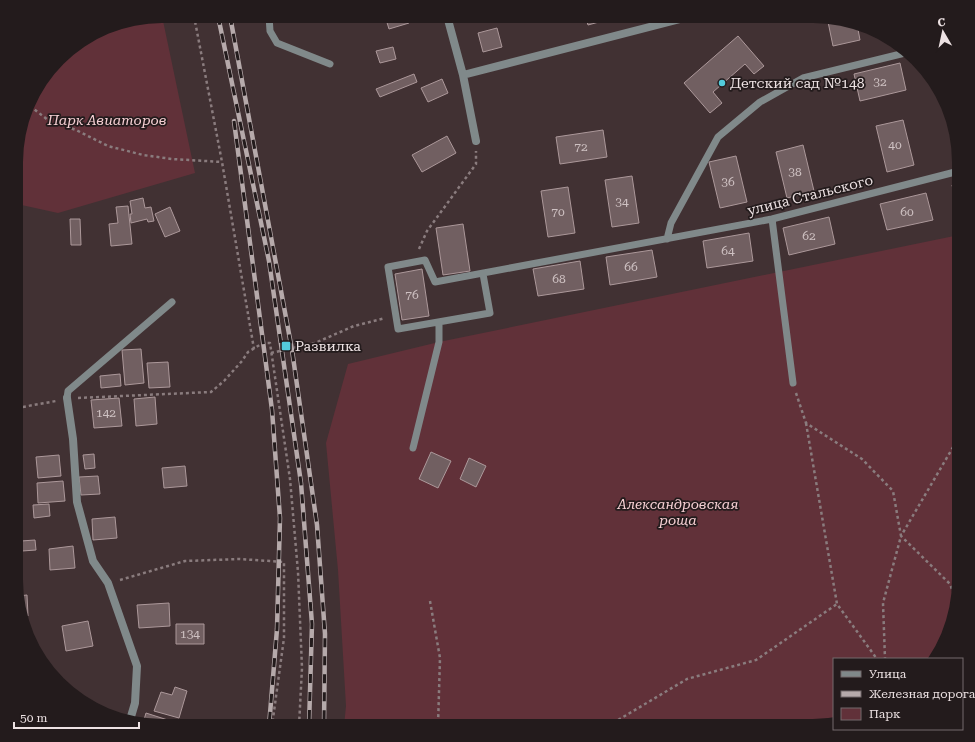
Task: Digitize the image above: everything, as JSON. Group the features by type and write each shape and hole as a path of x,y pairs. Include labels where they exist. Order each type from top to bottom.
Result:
{"street":[{"path":"449,23 463,75 476,141"},
{"path":"463,75 665,23"},
{"path":"67,398 73,439 77,502 93,561 108,583 138,666 135,703 131,715"}],"lane":[{"path":"269,23 270,31 277,43 330,64"},
{"path":"667,239 671,223 718,137 760,102 804,78 900,54"},
{"name":"улица Стальского","path":"483,274 490,313 398,329 388,267 425,260 435,282 483,274 772,219 952,172"},
{"path":"772,219 793,383"},
{"path":"67,398 68,391 172,302"},
{"path":"412,448 439,342 439,322"}],"path":[{"path":"195,23 222,162 254,349"},
{"path":"34,109 48,120 76,130 108,146 143,155 172,159 222,162"},
{"path":"412,262 427,231 476,164 476,141"},
{"path":"271,353 315,343 354,326 396,316"},
{"path":"23,407 67,398 211,392 238,366 248,352 263,343 270,343 290,479 298,572 302,668 299,719"},
{"path":"793,383 806,424 838,604 876,658"},
{"path":"806,424 862,459 894,491 901,536 950,584 952,589"},
{"path":"885,658 882,603 901,536 952,449"},
{"path":"108,583 185,561 240,559 284,562 284,638 273,719"},
{"path":"430,601 440,658 438,719"},
{"path":"620,719 687,679 756,660 838,604"}],"green space":[{"name":"Парк Авиаторов","path":"163,23 195,173 58,213 23,205 24,144 30,117 46,85 70,58 85,46 101,37 117,30 144,24"},
{"name":"Александровская роща","path":"952,236 952,589 945,625 929,657 833,658 833,718 831,718 345,719 346,706 338,570 326,443 348,364 439,342"}],"building":[{"path":"387,23 409,23 389,29"},
{"path":"828,24 858,31 860,40 833,46"},
{"path":"497,28 502,47 483,52 478,33"},
{"path":"738,36 764,66 754,74 745,64 713,92 722,103 710,113 684,83"},
{"path":"393,47 396,59 380,63 376,51"},
{"path":"900,63 906,90 860,101 854,74"},
{"path":"414,74 417,82 380,97 376,89"},
{"path":"442,79 448,93 428,102 421,88"},
{"path":"903,120 914,165 887,172 876,126"},
{"path":"603,130 607,157 560,164 556,137"},
{"path":"447,136 456,153 422,172 412,155"},
{"path":"803,145 814,191 787,198 776,152"},
{"path":"736,156 747,202 720,208 709,162"},
{"path":"632,176 639,223 612,227 605,180"},
{"path":"568,187 575,233 548,237 541,191"},
{"path":"926,193 933,220 887,230 880,204"},
{"path":"143,198 145,208 151,207 154,221 148,222 147,219 131,223 130,214 132,214 130,201"},
{"path":"128,206 132,244 111,246 109,224 118,223 116,207"},
{"path":"170,207 180,231 165,237 155,214"},
{"path":"829,217 835,244 789,255 783,228"},
{"path":"70,219 80,219 81,245 71,245"},
{"path":"463,224 470,271 443,275 436,228"},
{"path":"749,233 753,261 707,268 703,241"},
{"path":"652,250 657,277 610,285 606,257"},
{"path":"580,261 584,289 538,296 533,269"},
{"path":"422,269 429,316 402,320 395,274"},
{"path":"141,349 144,383 125,385 122,350"},
{"path":"168,362 170,387 149,388 147,363"},
{"path":"120,374 121,386 101,388 100,376"},
{"path":"155,397 157,424 136,426 134,399"},
{"path":"119,398 122,426 94,428 91,400"},
{"path":"431,452 451,461 438,488 419,479"},
{"path":"94,454 95,468 85,469 83,455"},
{"path":"59,455 61,476 38,478 36,457"},
{"path":"469,458 486,466 476,487 460,479"},
{"path":"185,466 187,486 164,488 162,468"},
{"path":"98,476 100,494 81,495 79,477"},
{"path":"63,481 65,501 38,503 37,483"},
{"path":"49,504 50,516 34,518 33,505"},
{"path":"115,517 117,538 93,540 92,519"},
{"path":"35,540 36,550 23,551 23,541"},
{"path":"73,546 75,568 50,570 49,549"},
{"path":"24,595 27,595 28,616 24,598"},
{"path":"169,603 170,626 139,628 137,605"},
{"path":"88,621 93,646 66,651 62,626"},
{"path":"176,624 204,624 204,644 176,644"},
{"path":"175,687 187,691 179,718 154,711 161,692 172,695"},
{"path":"146,713 165,719 153,719 145,718"}],"railway":[{"path":"219,23 269,261 301,483 312,624 309,719"},
{"path":"231,23 292,350 317,525 325,634 324,719"},
{"path":"234,121 272,410 280,518 277,629 270,719"}],"place":[{"name":"Детский сад №148","path":"722,83"},
{"name":"Развилка","path":"286,346"}]}
